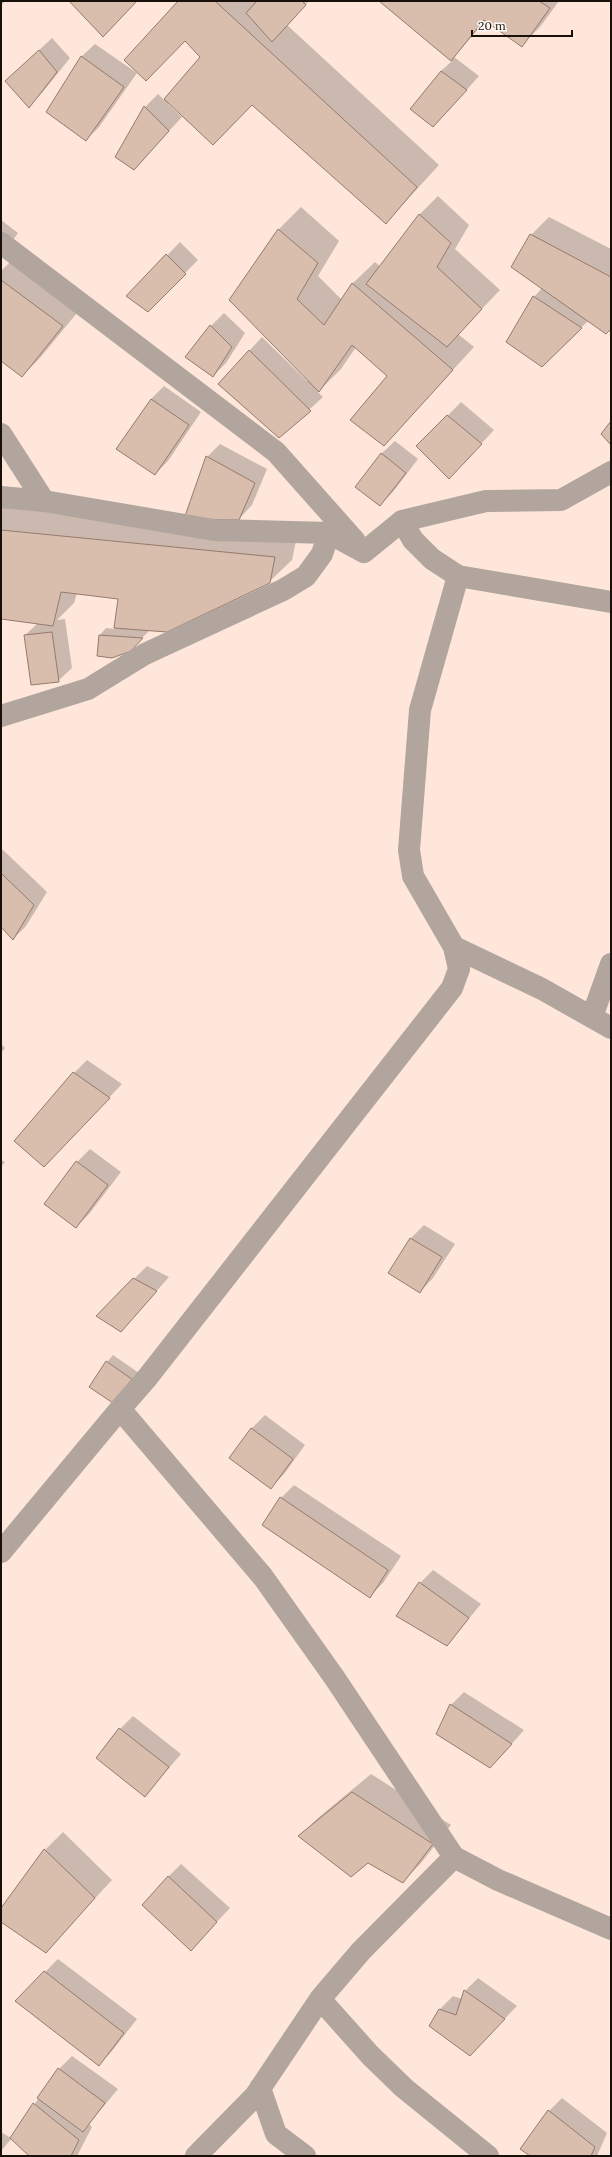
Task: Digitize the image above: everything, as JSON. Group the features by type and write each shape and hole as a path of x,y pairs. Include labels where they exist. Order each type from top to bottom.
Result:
{"street":[{"path":"1,243 276,452 364,552"},
{"path":"1,434 44,501"},
{"path":"364,552 402,521 486,501 561,500 611,472"},
{"path":"1,496 44,501 214,530 329,533 364,552"},
{"path":"402,521 413,540 432,559 458,576 611,602"},
{"path":"1,716 88,689 144,654 282,590 306,576 322,554 329,533"},
{"path":"1,1552 147,1378 452,988 459,969 454,947 413,876 409,850 420,710 458,576"},
{"path":"454,947 542,989 611,1028"},
{"path":"592,1017 611,964"},
{"path":"120,1409 262,1577 334,1677 454,1857 498,1880 611,1929"},
{"path":"196,2156 249,2102 320,1999 361,1950 454,1857"},
{"path":"320,1999 370,2055 404,2088 488,2156"},
{"path":"260,2088 276,2134 305,2156"}],"building":[{"path":"69,1 137,1 103,37"},
{"path":"178,1 215,1 417,187 386,224 252,105 213,145 164,99 200,57 185,41 146,81 124,60"},
{"path":"257,1 302,1 306,5 272,42 246,13"},
{"path":"379,1 539,1 550,8 522,47 484,20 451,61"},
{"path":"39,50 57,72 29,108 5,81"},
{"path":"81,56 124,87 86,141 46,112"},
{"path":"441,71 467,90 433,127 410,109"},
{"path":"144,106 169,131 134,170 115,157"},
{"path":"419,214 451,243 437,267 482,309 447,347 366,284"},
{"path":"278,229 318,263 297,299 324,325 352,283 453,370 384,446 350,420 387,376 352,345 319,392 229,300"},
{"path":"530,234 611,277 611,329 606,334 511,267"},
{"path":"166,254 186,274 148,312 126,296"},
{"path":"1,280 63,326 22,377 1,361"},
{"path":"533,296 582,328 542,367 506,342"},
{"path":"210,325 232,347 213,377 185,357"},
{"path":"249,350 311,411 279,438 218,384"},
{"path":"151,399 189,425 155,475 116,449"},
{"path":"447,415 482,444 449,479 416,446"},
{"path":"611,421 611,445 601,434"},
{"path":"381,453 406,473 380,506 355,487"},
{"path":"206,456 255,483 239,520 184,519"},
{"path":"1,530 275,557 270,583 167,632 114,628 118,599 61,592 53,626 1,619"},
{"path":"52,632 59,682 31,685 24,635"},
{"path":"99,635 143,638 131,651 112,658 97,656"},
{"path":"1,873 34,905 13,940 1,927"},
{"path":"73,1072 110,1098 44,1167 14,1141"},
{"path":"76,1161 108,1185 76,1228 44,1204"},
{"path":"410,1238 442,1257 420,1293 388,1273"},
{"path":"133,1278 157,1291 121,1332 96,1316"},
{"path":"106,1361 133,1380 116,1405 89,1387"},
{"path":"251,1428 293,1459 271,1489 229,1458"},
{"path":"280,1497 388,1570 370,1598 262,1525"},
{"path":"419,1582 469,1618 447,1646 396,1616"},
{"path":"450,1704 512,1744 490,1768 436,1734"},
{"path":"119,1728 169,1767 145,1797 96,1758"},
{"path":"352,1792 433,1844 403,1883 368,1863 351,1877 298,1836"},
{"path":"44,1849 95,1898 46,1953 1,1922 1,1908"},
{"path":"168,1876 217,1922 191,1951 142,1905"},
{"path":"44,1971 124,2033 99,2066 15,2001"},
{"path":"464,1990 505,2019 470,2056 429,2026 439,2009 456,2015"},
{"path":"58,2068 105,2103 83,2132 37,2098"},
{"path":"33,2103 79,2140 71,2156 29,2156 10,2138"},
{"path":"548,2110 595,2147 591,2156 530,2156 520,2149"}]}
